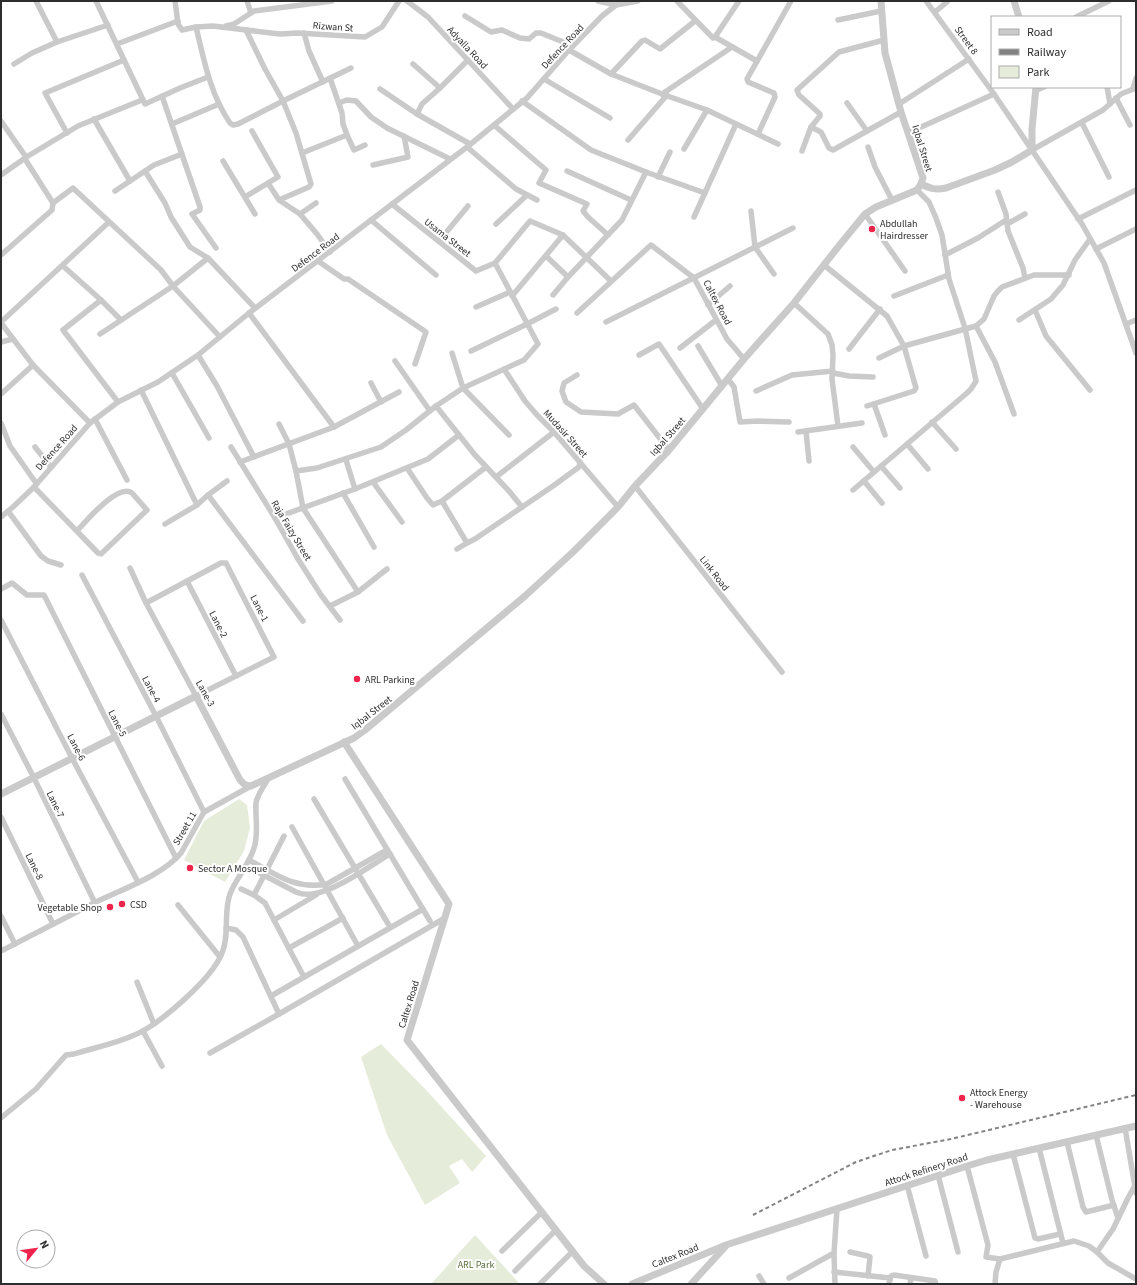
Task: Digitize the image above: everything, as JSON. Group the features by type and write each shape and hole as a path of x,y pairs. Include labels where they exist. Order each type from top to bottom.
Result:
{"street":[{"path":"36,1 57,42"},
{"path":"96,1 145,104 208,77"},
{"path":"174,1 178,24 182,30 213,26 246,30 283,101 296,133 311,184 309,187 279,200"},
{"path":"247,1 251,13"},
{"path":"222,27 234,24 254,11 305,3 332,1"},
{"name":"Rizwan St","path":"246,30 280,34 297,32 304,34 364,37 382,27 399,1"},
{"name":"Adyalla Road","path":"407,1 428,17 513,109"},
{"path":"598,1 616,5"},
{"name":"Defence Road","path":"1,517 35,485 93,421 118,402 158,382 198,355 255,308 330,252 412,187 468,146 527,98 571,48 602,16 616,5 638,1"},
{"path":"677,1 710,37 715,37 758,61"},
{"path":"715,37 739,1"},
{"path":"758,134 775,98 774,93 747,81 791,1"},
{"name":"Iqbal Street","path":"251,786 354,738 525,596 573,552 618,507 635,486 669,450 744,359 794,303 865,214 919,187 923,178 901,112 885,54 881,1"},
{"name":"Street 8","path":"926,1 994,94 1078,219 1096,249 1104,263 1136,354"},
{"path":"1014,1 1019,16"},
{"path":"1078,16 1109,1"},
{"path":"935,12 947,2"},
{"path":"838,20 881,11"},
{"path":"465,16 491,32 502,30 520,38 529,39 536,33 541,34 571,48 611,74 707,110 778,144"},
{"path":"117,44 178,21"},
{"path":"611,74 642,41 645,40 660,49 695,21"},
{"path":"14,64 32,53 57,42 108,25"},
{"path":"196,27 208,77 218,104 230,123 233,125 238,124 351,68"},
{"path":"304,34 309,51 323,82"},
{"path":"802,151 811,127 820,114 799,95 797,90 839,52 884,40"},
{"path":"628,140 664,95 732,47"},
{"path":"899,104 969,59"},
{"path":"67,133 45,93 124,60"},
{"path":"417,114 422,104 468,60"},
{"path":"412,64 440,88"},
{"path":"330,78 347,135 354,150 365,145"},
{"path":"919,187 938,190 946,188 995,170 1012,162 1104,110 1116,98 1134,88 1136,78"},
{"path":"544,79 610,118"},
{"path":"1032,150 1032,129 1039,88"},
{"path":"1107,88 1110,104"},
{"path":"380,89 468,146 516,189 537,200"},
{"path":"908,133 994,94"},
{"path":"162,96 200,208 200,210 192,214 193,217 216,248"},
{"path":"1116,98 1130,125"},
{"path":"1,175 78,126 142,100"},
{"path":"339,104 347,100 356,101 371,117 387,128 450,159"},
{"path":"522,101 591,150 658,177 705,193"},
{"path":"847,103 867,131"},
{"path":"172,124 218,104"},
{"path":"684,149 707,110"},
{"path":"811,127 821,132 829,148 833,150 901,112"},
{"path":"94,120 130,181"},
{"path":"1,121 26,158 53,203 51,212 1,255"},
{"path":"1082,123 1108,177"},
{"path":"694,217 736,124"},
{"path":"494,125 546,170 539,183 587,204 583,211 608,235"},
{"path":"245,197 278,177 252,131"},
{"path":"302,153 347,135"},
{"path":"373,166 408,158 404,136"},
{"path":"868,147 875,167 892,200"},
{"path":"658,177 670,152"},
{"path":"115,191 154,165 182,154"},
{"path":"223,161 255,214"},
{"path":"145,171 190,247 208,258 255,308"},
{"path":"567,171 631,200"},
{"path":"553,295 622,220 646,172"},
{"path":"268,183 279,200 300,214 330,252"},
{"path":"853,490 972,389 976,381 965,328 948,275 942,235 927,199 919,187"},
{"path":"53,203 72,188 161,270 173,286 220,337"},
{"path":"1078,219 1136,190"},
{"path":"998,192 1006,214 1008,231 1023,268 1025,278"},
{"path":"496,224 527,195"},
{"path":"300,214 316,203"},
{"name":"Usama Street","path":"392,204 476,270 495,263"},
{"path":"439,241 468,206"},
{"path":"751,211 755,247 774,274"},
{"path":"865,214 905,271"},
{"path":"945,255 1025,214"},
{"path":"371,220 436,275"},
{"path":"296,471 317,468 346,460 381,447 462,388 524,360 538,344 495,263 530,221 563,235 611,281 577,312"},
{"path":"109,222 1,323 33,365 93,421 127,480"},
{"path":"606,322 793,228"},
{"path":"1096,249 1136,229"},
{"path":"476,307 511,294 563,235"},
{"path":"1019,320 1051,299 1063,285 1075,260 1090,239"},
{"name":"Caltex Road","path":"611,281 651,245 694,278 727,339 744,359"},
{"path":"546,256 568,277"},
{"path":"100,334 120,319 173,286 208,258"},
{"path":"318,261 344,279 348,279 426,332 415,364"},
{"path":"824,264 887,316 904,346 916,388 914,391 867,406"},
{"path":"63,266 120,319"},
{"path":"894,296 948,275"},
{"path":"878,358 904,346 976,326 984,319 998,291 1002,287 1034,275 1069,275"},
{"path":"708,305 730,286"},
{"path":"101,300 63,330 118,402"},
{"path":"794,303 828,334 833,350 833,372 838,426"},
{"path":"471,351 556,309"},
{"path":"849,349 880,310"},
{"path":"1035,310 1046,336 1090,390"},
{"path":"249,313 334,427"},
{"path":"680,348 716,320"},
{"path":"1126,324 1136,320"},
{"path":"976,326 995,362 1014,414"},
{"path":"1,342 13,339"},
{"path":"639,355 659,344 703,409"},
{"path":"698,346 722,386"},
{"path":"452,352 462,388 509,435"},
{"path":"198,355 217,386 254,457"},
{"path":"395,361 430,411"},
{"path":"1,394 33,365"},
{"name":"Mudasir Street","path":"504,369 525,400 618,507"},
{"path":"756,391 792,375 833,372 849,376 873,377"},
{"path":"172,373 209,438"},
{"path":"577,375 564,383 562,391 566,402 581,412 618,414 634,405 669,450"},
{"path":"728,379 734,387 740,422 789,422"},
{"path":"370,383 381,402"},
{"path":"141,390 197,505"},
{"path":"240,462 334,427 399,392"},
{"path":"874,404 885,435"},
{"path":"436,406 486,467 522,507"},
{"path":"1,422 10,446 35,485 76,531 98,553 101,554 147,510 130,491 123,491 109,499 76,531"},
{"path":"932,422 956,449"},
{"path":"798,432 862,423"},
{"path":"279,424 289,444 303,508 358,592"},
{"path":"496,477 554,432"},
{"path":"806,432 809,461"},
{"path":"275,518 355,489 428,459 459,435"},
{"path":"906,444 928,469"},
{"path":"35,447 51,467"},
{"name":"Raja Faizy Street","path":"231,447 275,518 298,559 340,620"},
{"path":"853,447 874,472"},
{"path":"346,460 355,489"},
{"path":"457,549 475,539 553,486 578,467 580,462"},
{"path":"881,466 900,488"},
{"path":"407,468 433,505 442,501 486,467"},
{"path":"165,524 197,505 228,481"},
{"path":"864,481 882,502"},
{"path":"373,482 402,522"},
{"name":"Link Road","path":"635,486 782,672"},
{"path":"343,493 374,547"},
{"path":"208,495 303,621"},
{"path":"442,501 467,543"},
{"path":"8,511 41,556 48,561 61,565"},
{"name":"Lane-1","path":"187,581 221,563 226,563 230,568 274,657 236,676"},
{"name":"Lane-3","path":"130,568 146,603 240,780 245,785 251,786"},
{"path":"330,606 358,592 387,569"},
{"name":"Lane-4","path":"82,575 156,716 204,812"},
{"path":"146,603 187,581"},
{"name":"Lane-2","path":"187,581 236,676"},
{"name":"Lane-5","path":"1,589 12,583 27,595 44,595 176,858"},
{"name":"Lane-6","path":"1,620 138,882"},
{"path":"1,794 236,676"},
{"name":"Lane-7","path":"1,714 95,903"},
{"name":"Caltex Road","path":"344,742 449,904 407,1040 584,1266 604,1284"},
{"path":"1,1118 36,1089 66,1055 74,1054 126,1038 143,1031 166,1015 205,980 220,957 226,940 227,903 235,884 254,850 256,840 256,801 268,778"},
{"path":"345,779 430,921"},
{"name":"Street 11","path":"176,858 204,812 251,786"},
{"path":"314,799 390,927"},
{"name":"Lane-8","path":"1,817 53,924"},
{"path":"292,827 358,946"},
{"path":"254,894 284,836"},
{"path":"246,866 303,894 318,893 327,891 356,871 388,852"},
{"path":"1,951 138,882 165,867 176,858"},
{"path":"249,860 291,882 316,886 325,885 356,871"},
{"path":"241,889 254,894 265,903 304,977"},
{"path":"274,920 318,893"},
{"path":"178,906 220,957"},
{"path":"271,996 423,909"},
{"path":"1,916 15,944"},
{"path":"289,948 342,918"},
{"path":"210,1053 445,918"},
{"path":"226,928 236,930 243,937 279,1014"},
{"path":"137,982 154,1024"},
{"path":"143,1031 162,1066"},
{"name":"Attock Refinery Road","path":"726,1245 967,1166 1136,1126"},
{"path":"1097,1252 1113,1229 1128,1198 1135,1190 1125,1128"},
{"path":"1096,1135 1118,1218"},
{"path":"1067,1142 1083,1207 1086,1212 1114,1205"},
{"path":"1038,1148 1063,1243"},
{"path":"1013,1154 1035,1238 1038,1239 1060,1234"},
{"path":"967,1166 988,1245 986,1257 1000,1259 1074,1241 1089,1246 1108,1263 1136,1279"},
{"path":"938,1175 958,1252"},
{"path":"907,1185 926,1256"},
{"path":"834,1284 834,1253 838,1209"},
{"path":"502,1251 542,1212"},
{"path":"515,1271 556,1230"},
{"path":"692,1284 726,1245"},
{"name":"Caltex Road","path":"632,1284 726,1245"},
{"path":"540,1284 573,1251"},
{"path":"850,1252 870,1257 868,1276"},
{"path":"789,1278 834,1253"},
{"path":"995,1284 996,1272 1000,1259"},
{"path":"834,1272 868,1276 890,1281 891,1276 894,1275 910,1281 935,1281 936,1284"},
{"path":"759,1276 764,1284"}],"green space":[{"path":"239,799 247,805 250,828 244,851 225,882 184,860 204,821"},
{"path":"381,1044 429,1093 486,1156 472,1172 462,1159 449,1166 460,1183 425,1205 387,1135 361,1057"},
{"name":"ARL Park","path":"475,1235 520,1284 431,1284"}],"railway":[{"path":"753,1215 856,1162 892,1150 951,1139 1136,1095"}],"place":[{"name":"Abdullah Hairdresser","path":"872,229"},
{"name":"ARL Parking","path":"357,679"},
{"name":"Sector A Mosque","path":"190,868"},
{"name":"CSD","path":"122,904"},
{"name":"Vegetable Shop","path":"110,907"},
{"name":"Attock Energy - Warehouse","path":"962,1098"}]}
